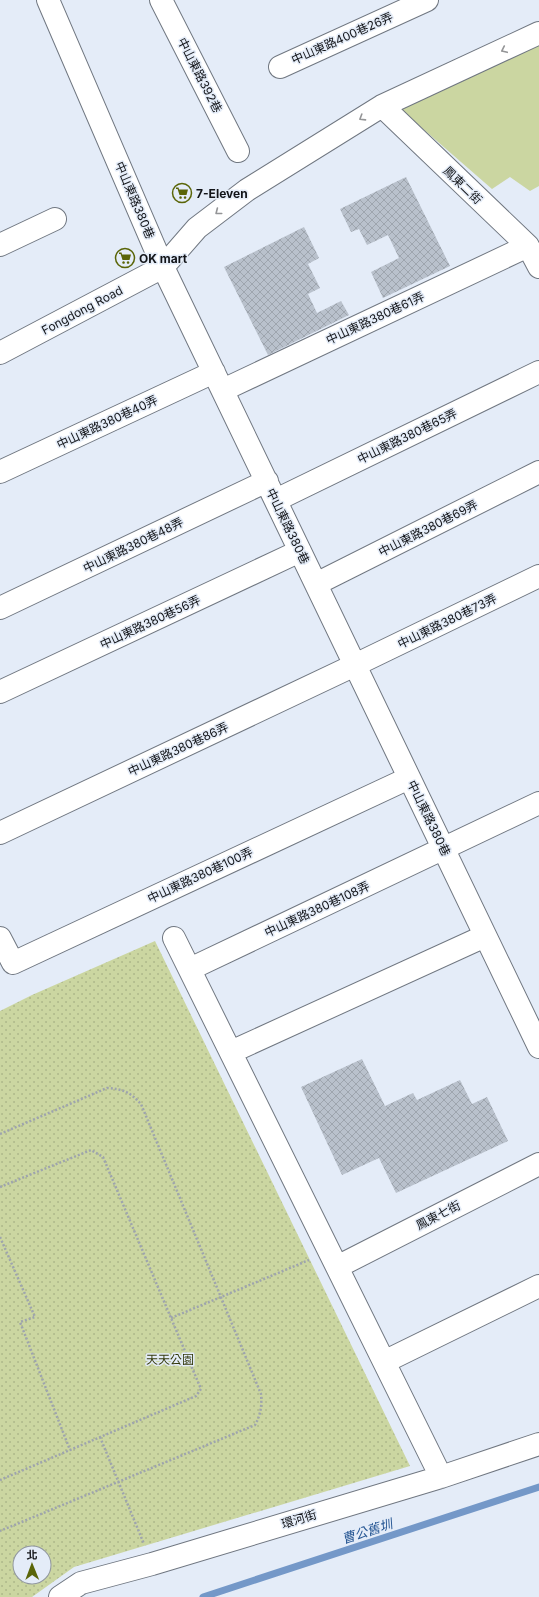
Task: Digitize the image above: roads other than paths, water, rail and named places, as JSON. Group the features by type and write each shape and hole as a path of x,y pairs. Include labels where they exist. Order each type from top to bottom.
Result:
{"street":[{"name":"中山東路380巷","path":"48,0 164,267 539,1047"},
{"name":"中山東路392巷","path":"161,0 238,151"},
{"name":"中山東路400巷26弄","path":"280,67 427,0"},
{"path":"164,267 197,228 247,190 382,106 539,33"},
{"name":"鳳東二街","path":"382,106 528,246 539,268"},
{"path":"0,246 55,219"},
{"name":"中山東路380巷61弄","path":"218,381 528,246"},
{"name":"Fongdong Road","path":"0,353 164,267"},
{"name":"中山東路380巷65弄","path":"276,500 539,372"},
{"name":"中山東路380巷40弄","path":"0,472 218,381"},
{"name":"中山東路380巷69弄","path":"316,584 539,472"},
{"name":"中山東路380巷48弄","path":"0,608 267,481"},
{"name":"中山東路380巷56弄","path":"0,692 300,551"},
{"name":"中山東路380巷73弄","path":"355,666 539,576"},
{"name":"中山東路380巷86弄","path":"0,833 355,666"},
{"name":"中山東路380巷100弄","path":"1,940 13,962 409,778"},
{"name":"中山東路380巷108弄","path":"190,969 539,803"},
{"path":"231,1052 485,936"},
{"path":"174,938 441,1477"},
{"name":"鳳東七街","path":"333,1259 539,1164"},
{"path":"384,1362 539,1286"},
{"name":"環河街","path":"60,1597 81,1583 152,1564 441,1477 539,1444"}],"waterway":[{"name":"曹公舊圳","path":"203,1597 539,1487"}],"place":[{"name":"7-Eleven","path":"182,193"},
{"name":"OK mart","path":"125,258"}],"park label":[{"name":"天天公園","path":"170,1359"}]}
